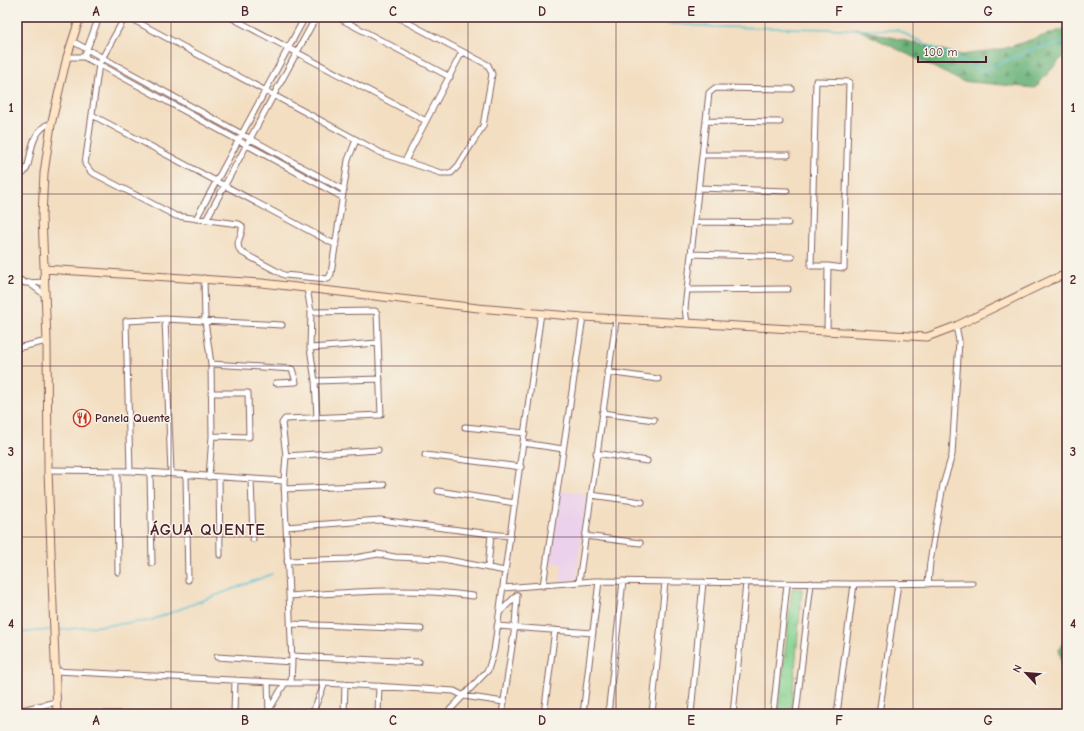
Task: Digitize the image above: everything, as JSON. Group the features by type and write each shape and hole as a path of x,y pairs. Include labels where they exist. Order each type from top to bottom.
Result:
{"street":[{"path":"57,714 48,470 47,341 42,216 44,173 51,125 67,57 80,17"},
{"path":"84,57 86,48 99,17"},
{"path":"125,17 99,64 85,164 86,168 91,172 169,214 242,226 243,230 237,241 241,252 284,275 328,279 331,274 336,245 348,160 356,140"},
{"path":"128,17 383,154 441,173 451,173 458,166 483,126 492,74 488,65 397,17"},
{"path":"230,17 426,121"},
{"path":"196,219 305,17"},
{"path":"206,220 316,17"},
{"path":"337,17 450,77"},
{"path":"72,41 86,48 102,59 344,190"},
{"path":"405,161 462,52"},
{"path":"67,57 84,57 99,64 342,197"},
{"path":"816,81 849,82 844,268 828,266 811,266 816,81"},
{"path":"687,324 685,308 709,93 715,88 792,89"},
{"path":"92,114 224,187 336,245"},
{"path":"706,121 780,122"},
{"path":"17,174 22,174 27,169 32,141 36,134 46,125 51,125"},
{"path":"702,155 788,155"},
{"path":"699,188 787,190"},
{"path":"695,222 788,223"},
{"path":"691,254 792,257"},
{"path":"827,332 828,266"},
{"path":"44,269 204,278 307,288 478,308 541,312 616,320 928,336 956,326 1051,280 1067,274"},
{"path":"17,278 29,282 45,282"},
{"path":"204,278 205,321 211,364 212,436 209,477"},
{"path":"29,282 45,295"},
{"path":"307,288 311,312 310,348 315,381 317,417"},
{"path":"687,290 788,289"},
{"path":"291,683 292,656 284,489 286,456 281,428 283,421 285,419 317,417 381,415 377,313 375,311 311,312"},
{"path":"446,714 488,670 494,651 521,467 541,312"},
{"path":"543,586 583,317"},
{"path":"165,319 171,473"},
{"path":"130,471 126,321 165,319 282,325"},
{"path":"579,582 607,372 616,320"},
{"path":"928,584 930,562 943,485 952,455 959,341 956,326"},
{"path":"17,348 47,341"},
{"path":"310,348 378,343"},
{"path":"211,364 292,369 296,382 276,383"},
{"path":"607,372 658,379"},
{"path":"315,381 380,379"},
{"path":"211,393 248,394 250,437 212,436"},
{"path":"602,413 654,420"},
{"path":"465,427 525,433"},
{"path":"523,443 563,449"},
{"path":"286,456 378,450"},
{"path":"596,453 647,461"},
{"path":"425,455 521,467"},
{"path":"48,470 130,471 150,474 171,473 186,476 284,481"},
{"path":"117,472 118,572"},
{"path":"150,474 152,563"},
{"path":"186,476 188,580"},
{"path":"219,477 220,555"},
{"path":"251,479 253,539"},
{"path":"284,489 384,485"},
{"path":"438,491 515,503"},
{"path":"591,495 642,502"},
{"path":"286,527 380,520 510,536"},
{"path":"488,568 491,534"},
{"path":"585,536 640,543"},
{"path":"287,561 348,558 378,554 395,557 443,559 506,571"},
{"path":"503,588 523,588 599,581 787,584 972,583"},
{"path":"583,714 599,581"},
{"path":"608,714 623,581"},
{"path":"652,714 665,582"},
{"path":"691,714 703,582"},
{"path":"733,714 746,583"},
{"path":"773,714 787,584"},
{"path":"796,714 811,584"},
{"path":"837,714 854,584"},
{"path":"879,714 898,584"},
{"path":"500,612 523,588"},
{"path":"289,596 390,590 437,591 474,596"},
{"path":"502,714 515,626 517,595"},
{"path":"290,624 421,629"},
{"path":"497,626 515,626 593,634"},
{"path":"544,714 555,630"},
{"path":"292,656 419,662"},
{"path":"217,657 292,662"},
{"path":"55,671 285,683 345,684 454,691 464,696 504,702"},
{"path":"234,714 235,680"},
{"path":"268,682 269,712"},
{"path":"269,712 285,683"},
{"path":"312,714 325,683"},
{"path":"344,714 345,684"},
{"path":"378,714 379,686"},
{"path":"17,711 28,711 56,702"},
{"path":"95,714 119,714"}],"shaded area":[{"path":"561,490 587,494 576,580 561,582 562,564 551,562"}],"green space":[{"path":"855,28 962,55 1006,48 1067,28 1067,52 1035,88 961,81"},
{"path":"792,588 802,589 791,714 778,714"},
{"path":"1067,637 1067,685 1059,649"}],"waterway":[{"path":"628,17 637,21 714,27 897,30 982,71 1036,48 1067,43"},
{"path":"58,630 149,621 272,574"},
{"path":"17,633 50,630"},
{"path":"1063,714 1067,687"}],"place":[{"name":"Panela Quente","path":"82,418"}],"district":[{"name":"ÁGUA QUENTE","path":"208,530"}]}
